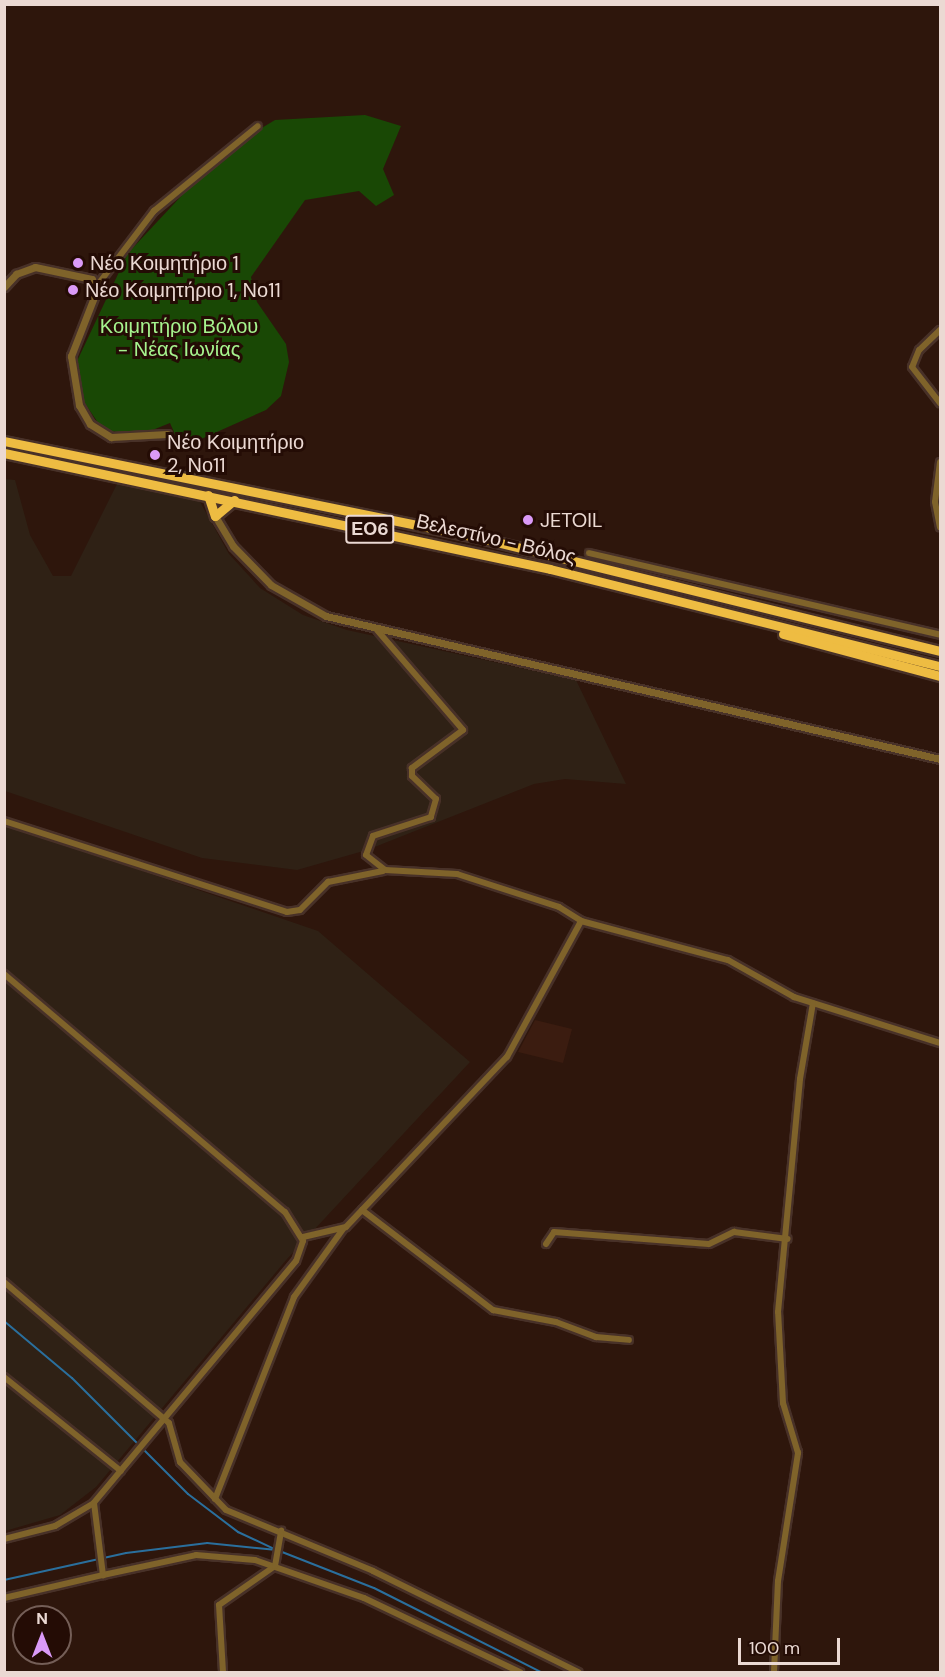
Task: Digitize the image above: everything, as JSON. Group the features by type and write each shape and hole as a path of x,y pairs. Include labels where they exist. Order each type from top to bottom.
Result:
{"highway":[{"name":"Βελεστίνο - Βόλος","path":"4,441 476,537 940,651"},
{"name":"Βελεστίνο - Βόλος","path":"4,453 234,500 550,569 940,666"},
{"path":"208,495 215,516 234,500"},
{"path":"733,616 940,676"}],"street":[{"path":"167,434 111,437 90,424 79,405 71,356 96,287 154,211 258,126"},
{"path":"4,287 16,274 40,267 85,275 96,287"},
{"path":"940,330 919,350 912,367 940,403"},
{"path":"940,462 935,502 940,528"},
{"path":"215,516 244,559 289,599 377,630 940,759"},
{"path":"589,553 940,635"},
{"path":"644,578 648,565"},
{"path":"377,630 463,730 412,768 412,776 436,799 431,817 367,842 366,855 385,870"},
{"path":"4,821 287,912 300,910 328,882 385,870 457,874 559,907 581,921 728,960 771,987 813,1003 940,1043"},
{"path":"215,1499 294,1297 343,1229 514,1048 581,921"},
{"path":"4,974 285,1212 303,1237"},
{"path":"774,1672 778,1581 798,1454 784,1409 778,1340 801,1071 813,1003"},
{"path":"362,1210 493,1310 556,1322 597,1338 629,1340"},
{"path":"303,1237 343,1229"},
{"path":"546,1244 554,1232 709,1244 734,1232 788,1239"},
{"path":"4,1539 55,1526 94,1503 296,1261 303,1237"},
{"path":"4,1282 171,1426 180,1462 215,1499 235,1515 281,1531 578,1672"},
{"path":"4,1377 121,1471"},
{"path":"94,1503 103,1575"},
{"path":"223,1672 219,1605 275,1566 281,1531"},
{"path":"4,1598 196,1555 275,1566 416,1621 520,1672"}],"shaded area":[{"path":"4,479 15,480 30,535 53,576 71,576 118,482 199,500 229,554 260,588 303,615 347,630 576,680 626,784 565,779 534,784 367,850 297,870 202,858 5,791"},
{"path":"5,824 318,931 470,1062 287,1259 96,1487 60,1515 5,1531"},
{"path":"535,1020 572,1029 563,1063 518,1052"}],"green space":[{"name":"Κοιμητήριο Βόλου - Νέας Ιωνίας","path":"365,115 401,126 383,169 394,195 376,206 359,191 305,200 251,277 257,302 286,344 289,362 281,396 266,410 181,448 170,423 140,435 103,430 77,392 78,359 128,253 200,176 275,120"}],"waterway":[{"path":"4,1321 72,1378 188,1494 238,1532 273,1548"},
{"path":"4,1580 126,1553 207,1543 277,1550 374,1588 541,1672"}],"place":[{"name":"Νέο Κοιμητήριο 1","path":"78,263"},
{"name":"Νέο Κοιμητήριο 1, Νο11","path":"73,290"},
{"name":"Νέο Κοιμητήριο 2, Νο11","path":"155,455"},
{"name":"JETOIL","path":"528,520"}]}
